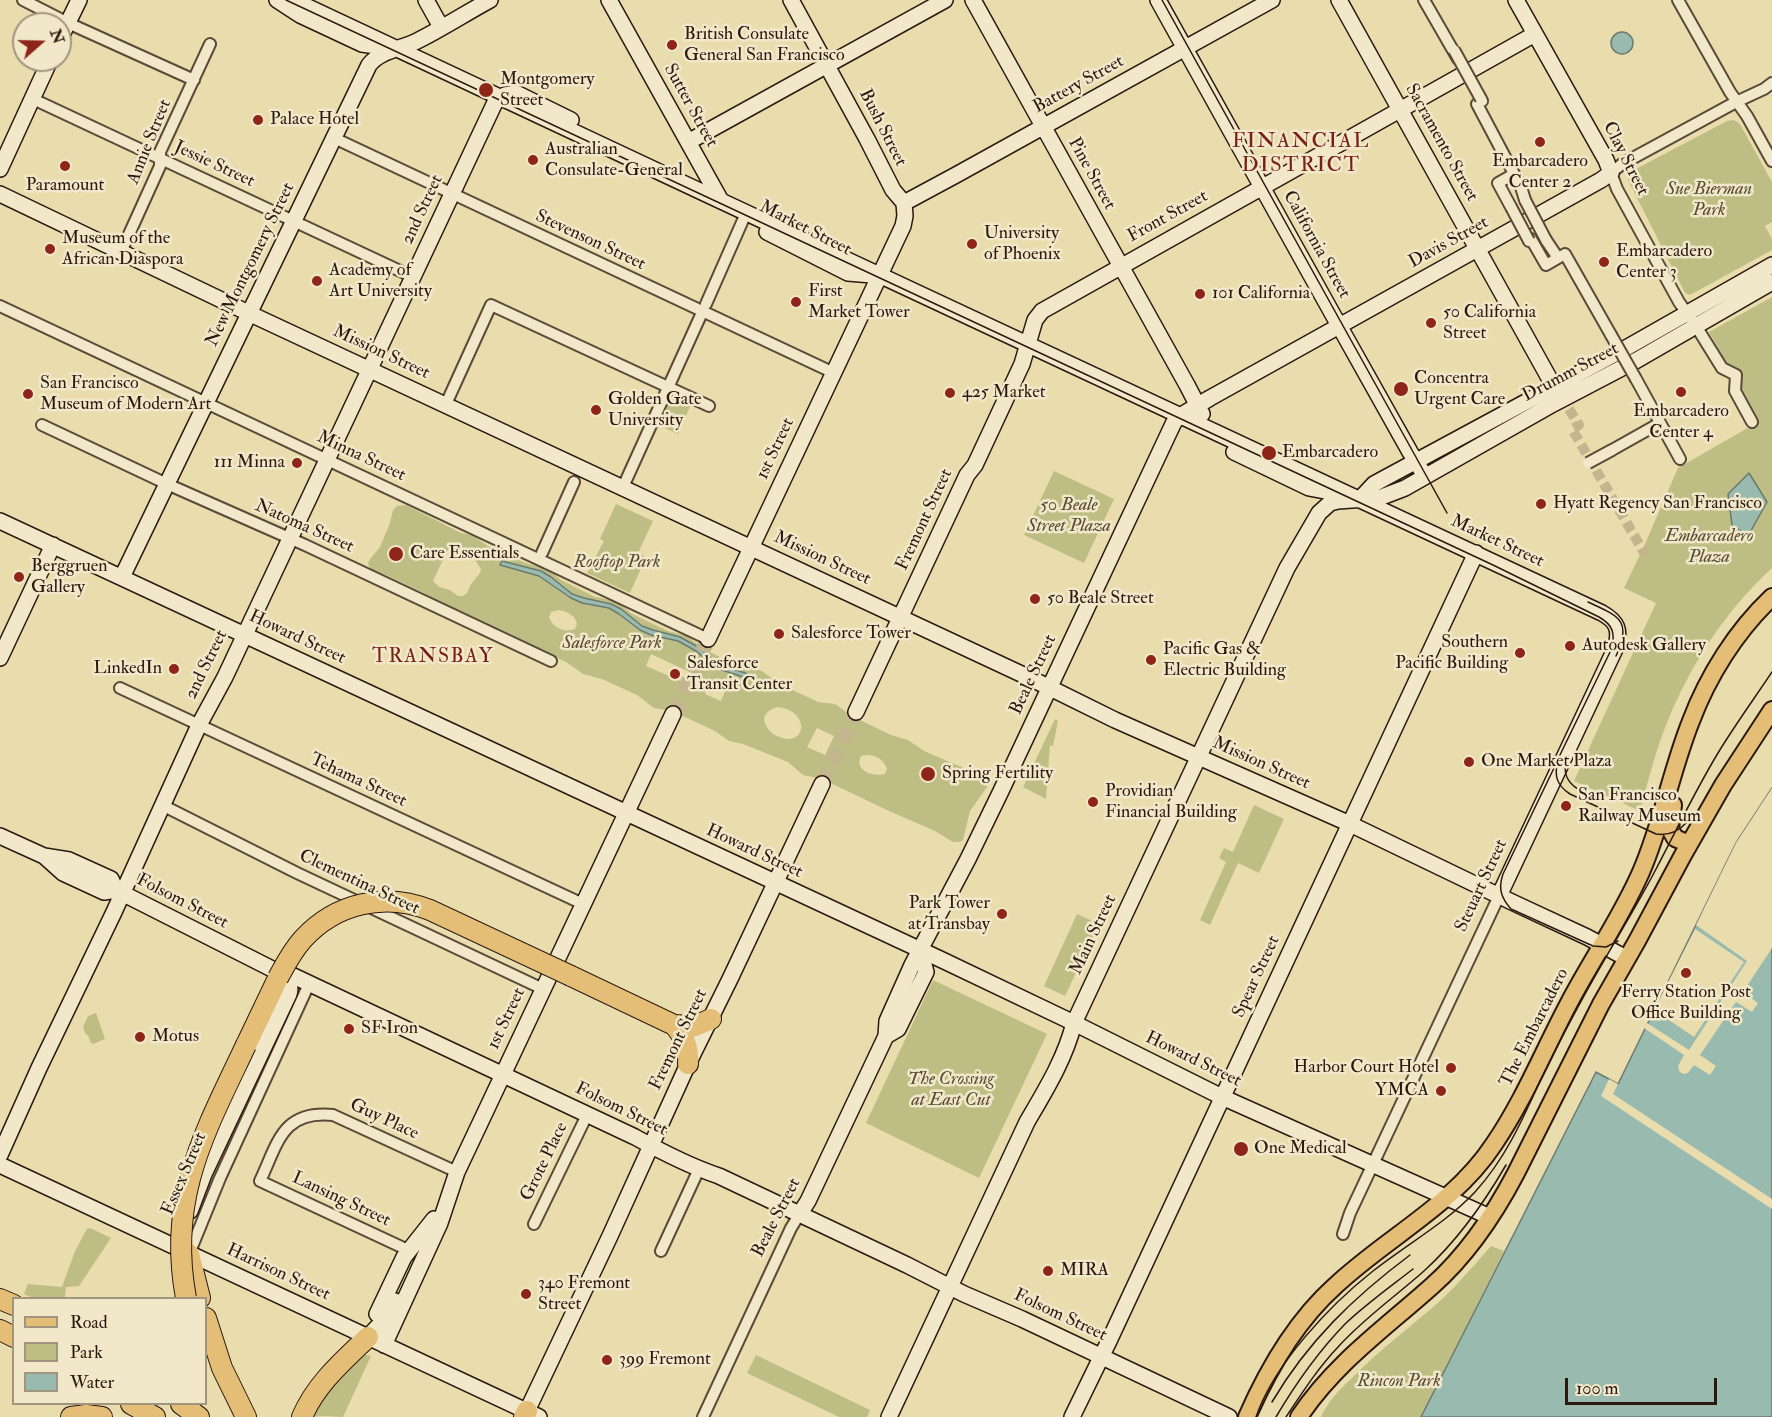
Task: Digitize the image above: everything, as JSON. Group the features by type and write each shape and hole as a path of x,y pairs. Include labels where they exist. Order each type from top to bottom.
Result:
{"highway":[{"path":"186,1297 182,1261 182,1227 186,1194 193,1165 205,1134 278,978 295,948 330,917 352,907 383,901 402,902 430,910 674,1025 695,1026 711,1019"},
{"path":"674,1025 686,1042 689,1052 688,1064"},
{"path":"189,1254 200,1297"},
{"path":"207,1321 222,1368 244,1417"},
{"path":"302,1417 321,1385 376,1341"},
{"path":"207,1362 224,1395 244,1417"},
{"path":"64,1417 83,1405"},
{"path":"133,1405 155,1417"},
{"path":"143,1405 163,1417"},
{"path":"182,1405 199,1417"},
{"path":"71,1417 86,1414 102,1417"}],"main road":[{"name":"The Embarcadero","path":"1247,1417 1275,1360 1313,1308 1334,1286 1367,1258 1447,1198 1474,1171 1505,1127 1570,1001 1629,898 1655,833 1690,722 1716,669 1741,632 1772,597"},
{"path":"1299,1417 1323,1385 1360,1347 1433,1286 1450,1268 1502,1201 1626,958 1739,759 1772,710"},
{"path":"1676,767 1670,826 1676,838 1689,844"},
{"path":"1672,811 1674,822 1680,829 1693,830 1701,824"}],"street":[{"path":"23,0 48,12"},
{"path":"72,14 79,0"},
{"name":"Market Street","path":"277,0 300,15 362,44 398,49"},
{"name":"Market Street","path":"293,0 880,275"},
{"name":"Market Street","path":"303,0 332,18"},
{"path":"426,0 441,27"},
{"path":"398,49 419,40 490,0"},
{"name":"Sutter Street","path":"609,0 720,200"},
{"name":"Bush Street","path":"791,0 893,190 904,203"},
{"path":"688,142 945,0"},
{"name":"Pine Street","path":"973,0 1210,430"},
{"name":"California Street","path":"1158,0 1425,476"},
{"name":"Battery Street","path":"904,203 1272,0"},
{"name":"Sacramento Street","path":"1339,0 1558,393"},
{"path":"1425,0 1458,59"},
{"path":"1425,0 1481,99 1482,101 1477,104 1515,174 1524,200 1558,258"},
{"name":"Clay Street","path":"1516,0 1606,160 1617,189 1679,302 1722,368 1736,375 1735,391 1752,422"},
{"path":"1678,0 1772,161"},
{"path":"72,24 194,80"},
{"name":"Front Street","path":"1027,344 1041,310 1535,34"},
{"name":"Annie Street","path":"121,252 160,166 160,152 210,44"},
{"name":"New Montgomery Street","path":"122,576 373,59 398,49"},
{"path":"0,169 45,72"},
{"name":"Davis Street","path":"1180,416 1478,249 1611,173 1622,164 1768,86"},
{"name":"2nd Street","path":"0,1155 119,892 247,630 498,96"},
{"name":"Jessie Street","path":"33,99 413,277"},
{"name":"Stevenson Street","path":"334,138 834,373"},
{"path":"679,181 698,161"},
{"path":"1515,174 1498,183 1529,241 1531,239 1546,265 1565,254 1680,459"},
{"name":"Mission Street","path":"0,194 1199,758 1350,824 1626,958"},
{"name":"Market Street","path":"720,200 729,212 743,220 849,273 905,276 989,317 999,331 1476,553 1602,613 1615,623"},
{"path":"880,275 903,226 904,203"},
{"path":"706,304 743,220"},
{"name":"Drumm Street","path":"1360,499 1379,498 1405,488 1687,312 1772,265"},
{"name":"1st Street","path":"708,639 880,275"},
{"name":"Drumm Street","path":"1360,499 1374,484 1416,461 1696,326 1772,282"},
{"path":"446,404 491,305 709,406"},
{"name":"Minna Street","path":"0,306 708,639"},
{"path":"623,487 700,317"},
{"name":"Fremont Street","path":"856,712 967,474 975,465 1017,374 1027,344"},
{"name":"Market Street","path":"1180,416 1199,434 1309,488 1360,499"},
{"name":"Beale Street","path":"703,1417 885,1036 887,1021 920,950 968,859 1050,688 1167,433 1180,416"},
{"path":"1588,463 1660,423"},
{"name":"Natoma Street","path":"42,425 366,573 551,661"},
{"path":"542,553 574,482"},
{"name":"Main Street","path":"889,1417 1027,1122 1054,1074 1070,1039 1074,1023 1287,568 1318,513 1330,503 1360,499"},
{"name":"Howard Street","path":"0,521 247,630 335,678 920,950 1222,1097 1491,1217"},
{"path":"0,658 53,545"},
{"name":"Spear Street","path":"1072,1417 1476,553"},
{"name":"Steuart Street","path":"1343,1234 1373,1163 1616,647 1618,631 1615,623"},
{"name":"Tehama Street","path":"120,687 583,904"},
{"name":"1st Street","path":"376,1341 440,1223 457,1172 673,714"},
{"name":"Fremont Street","path":"530,1415 650,1145 822,784"},
{"name":"Clementina Street","path":"162,805 297,873 543,989"},
{"name":"Folsom Street","path":"0,836 44,856 63,873 73,878 104,892 119,892 282,974 287,973 1229,1417"},
{"name":"Essex Street","path":"189,1254 182,1230 204,1174 291,989 289,982 282,974"},
{"name":"Essex Street","path":"189,1254 220,1178 309,984"},
{"name":"Guy Place","path":"260,1181 280,1137 289,1124 318,1113 333,1115 457,1172"},
{"name":"Grote Place","path":"534,1224 587,1115"},
{"name":"Harrison Street","path":"0,1165 530,1415"},
{"path":"661,1251 699,1169"},
{"path":"376,1341 457,1172"},
{"name":"Lansing Street","path":"260,1181 408,1250"},
{"path":"347,1328 365,1325 375,1317 408,1250 434,1219"}],"green space":[{"name":"Sue Bierman Park","path":"1734,120 1740,124 1772,182 1772,222 1765,226 1772,239 1772,250 1690,295 1685,293 1628,180 1629,174 1727,121"},
{"name":"Embarcadero Plaza","path":"1772,297 1772,568 1721,625 1694,667 1662,736 1640,811 1574,781 1656,603 1624,588 1678,468 1758,422 1709,332"},
{"path":"673,393 692,402 678,434 658,425"},
{"name":"50 Beale Street Plaza","path":"1054,471 1114,499 1084,563 1024,535"},
{"name":"Rooftop Park","path":"616,504 653,521 638,553 646,557 630,593 587,573 604,541 600,539"},
{"name":"Salesforce Park","path":"406,505 461,533 473,535 489,547 525,563 548,569 561,580 595,597 616,601 632,614 668,631 687,636 702,648 738,666 762,671 778,683 818,702 835,704 852,716 891,735 908,740 924,751 983,775 987,779 987,787 970,811 963,840 953,842 935,831 822,779 803,775 788,762 743,744 729,741 715,731 672,711 654,708 637,695 602,679 583,674 566,662 507,637 493,627 477,623 459,611 445,608 420,591 373,571 368,563 380,547 393,510 397,506","holes":["450,545 465,549 481,569 463,596 439,587 433,581","559,610 573,616 577,624 575,629 563,630 556,627 549,617 551,612","651,654 726,689 721,701 705,694 706,692 646,666","778,707 796,715 801,728 799,734 787,739 772,733 765,724 764,718 771,710","817,728 834,736 825,755 807,747","861,756 877,757 886,766 885,774 875,775 866,772 860,766"]},
{"path":"1055,719 1058,721 1053,746 1050,745 1046,799 1023,787"},
{"path":"1254,805 1284,819 1259,873 1238,863 1210,925 1200,920 1226,862 1219,858 1224,848 1233,852"},
{"path":"1077,914 1099,924 1065,996 1044,986"},
{"name":"The Crossing at East Cut","path":"933,980 1047,1034 979,1178 866,1123"},
{"path":"96,1013 105,1039 93,1044 83,1027 88,1016"},
{"path":"90,1228 111,1238 79,1286 66,1287 65,1297 31,1297 24,1294 28,1284 62,1287 75,1251 87,1229"},
{"name":"Rincon Park","path":"1491,1246 1504,1251 1421,1417 1321,1417 1331,1400 1344,1386 1441,1300"},
{"path":"756,1355 870,1410 867,1417 839,1417 747,1373"},
{"path":"371,1356 343,1417 309,1417 358,1358"}],"water":[{"path":"1622,32 1630,35 1633,43 1630,51 1622,54 1614,51 1611,43 1614,35"},
{"path":"1749,473 1767,502 1748,536 1732,525 1728,494"},
{"path":"502,561 541,571 572,594 611,604 642,626 680,637 698,647 718,664 751,675 749,679 716,668 696,651 678,641 640,630 609,608 582,603 539,576 500,565"},
{"path":"1772,788 1772,1417 1421,1417 1596,1072 1618,1084 1736,843"}],"pier":[{"path":"1772,788 1772,948 1743,992 1758,1003 1752,1012 1736,1002 1700,1055 1716,1066 1710,1075 1694,1065 1688,1073 1683,1074 1679,1071 1678,1066 1684,1055 1644,1028 1647,1023 1689,1050 1747,961 1696,925 1736,843"},
{"name":"Ferry Station Post Office Building","path":"1695,929 1744,962 1694,1037 1654,1010"},
{"path":"1609,1079 1618,1084 1613,1094 1772,1199 1772,1209 1601,1096"}],"tunnel":[{"path":"1569,409 1579,425 1572,429 1646,556"},
{"path":"673,714 708,639"},
{"path":"822,784 856,712"}],"tram line":[{"path":"286,0 1493,565 1599,617 1612,630 1612,648 1558,759 1557,779 1570,794 1656,834 1673,832 1687,822"},
{"path":"1162,0 1447,513"},
{"path":"1588,602 1607,611 1620,621 1623,634 1616,656"},
{"path":"1256,1417 1276,1377 1290,1356 1322,1318 1373,1271 1439,1224 1464,1203 1486,1179 1504,1153 1573,1016 1646,888 1701,782 1724,743 1772,672"},
{"path":"1568,756 1565,773 1569,782 1583,792"},
{"path":"1554,768 1503,874 1501,884 1503,897 1511,909 1593,946 1606,947 1618,941"},
{"path":"1286,1417 1317,1372 1348,1336 1424,1271 1448,1247 1489,1193 1506,1165"},
{"path":"1272,1402 1301,1359 1334,1321 1370,1287 1410,1255"},
{"path":"1276,1417 1308,1368 1345,1324 1413,1269"}],"place":[{"name":"British Consulate General San Francisco","path":"672,45"},
{"name":"Montgomery Street","path":"486,90"},
{"name":"Palace Hotel","path":"258,120"},
{"name":"Embarcadero Center 2","path":"1540,142"},
{"name":"Australian Consulate-General","path":"533,160"},
{"name":"Paramount","path":"65,166"},
{"name":"University of Phoenix","path":"972,244"},
{"name":"Museum of the African Diaspora","path":"50,249"},
{"name":"Embarcadero Center 3","path":"1604,262"},
{"name":"Academy of Art University","path":"317,281"},
{"name":"101 California","path":"1200,294"},
{"name":"First Market Tower","path":"796,302"},
{"name":"50 California Street","path":"1431,323"},
{"name":"Concentra Urgent Care","path":"1401,389"},
{"name":"Embarcadero Center 4","path":"1681,392"},
{"name":"425 Market","path":"950,393"},
{"name":"San Francisco Museum of Modern Art","path":"28,394"},
{"name":"Golden Gate University","path":"596,410"},
{"name":"Embarcadero","path":"1269,453"},
{"name":"111 Minna","path":"297,463"},
{"name":"Hyatt Regency San Francisco","path":"1541,504"},
{"name":"Care Essentials","path":"396,554"},
{"name":"Berggruen Gallery","path":"19,577"},
{"name":"50 Beale Street","path":"1035,599"},
{"name":"Salesforce Tower","path":"779,634"},
{"name":"Autodesk Gallery","path":"1570,646"},
{"name":"Southern Pacific Building","path":"1520,653"},
{"name":"Pacific Gas & Electric Building","path":"1151,660"},
{"name":"LinkedIn","path":"174,669"},
{"name":"Salesforce Transit Center","path":"675,674"},
{"name":"One Market Plaza","path":"1469,762"},
{"name":"Spring Fertility","path":"928,774"},
{"name":"Providian Financial Building","path":"1093,802"},
{"name":"San Francisco Railway Museum","path":"1566,806"},
{"name":"Park Tower at Transbay","path":"1002,914"},
{"name":"Ferry Station Post Office Building","path":"1686,973"},
{"name":"SF Iron","path":"349,1029"},
{"name":"Motus","path":"140,1037"},
{"name":"Harbor Court Hotel","path":"1451,1068"},
{"name":"YMCA","path":"1441,1091"},
{"name":"One Medical","path":"1241,1149"},
{"name":"MIRA","path":"1048,1271"},
{"name":"340 Fremont Street","path":"526,1294"},
{"name":"399 Fremont","path":"607,1360"}],"district":[{"name":"FINANCIAL DISTRICT","path":"1301,154"},
{"name":"TRANSBAY","path":"433,658"}]}
